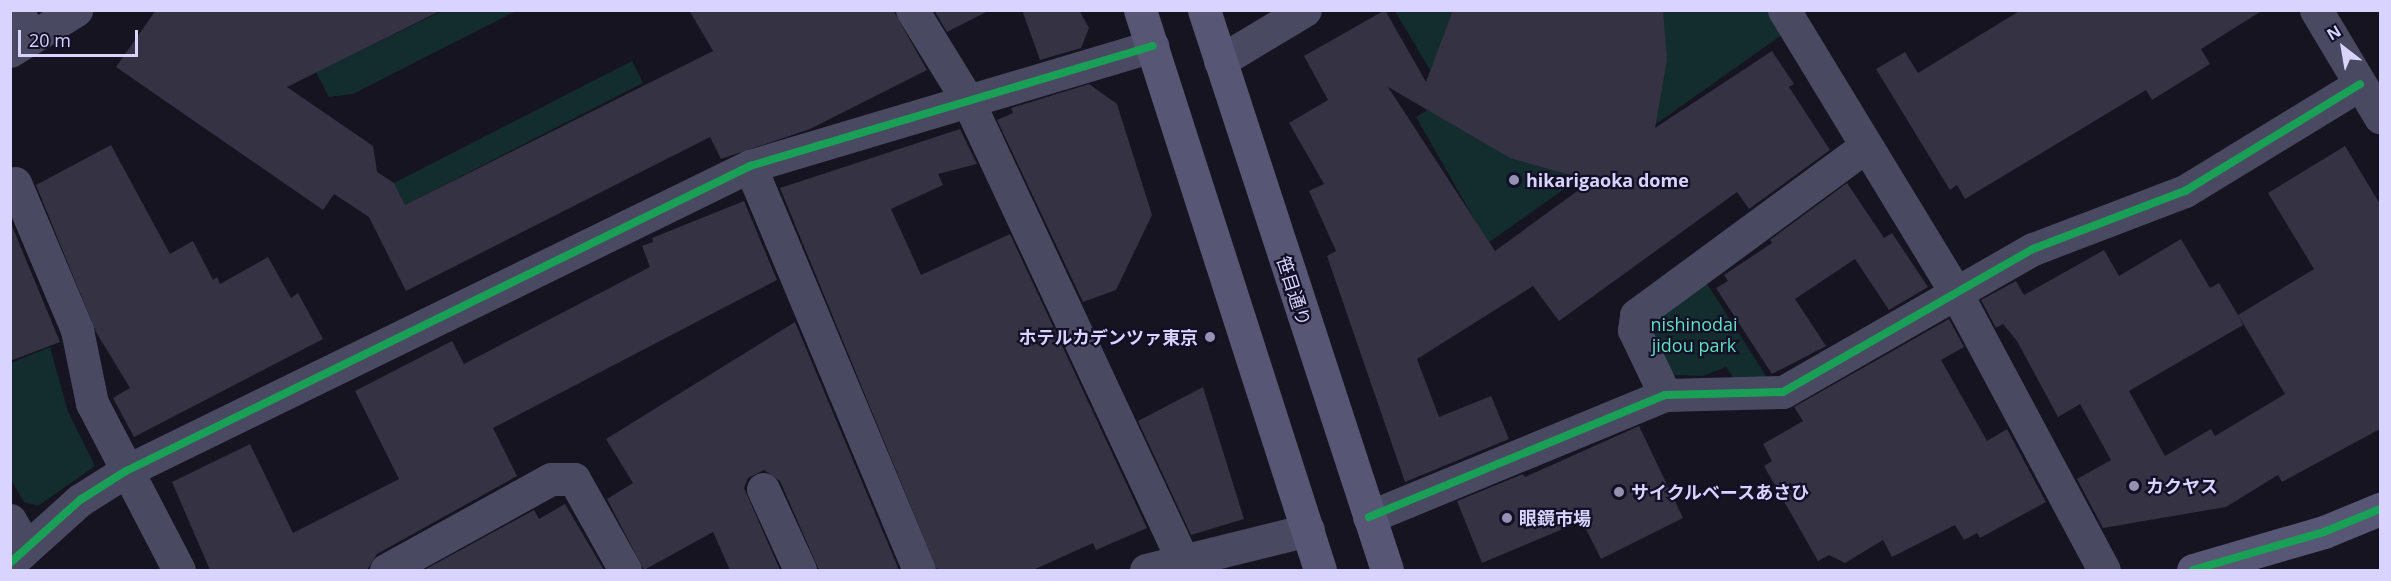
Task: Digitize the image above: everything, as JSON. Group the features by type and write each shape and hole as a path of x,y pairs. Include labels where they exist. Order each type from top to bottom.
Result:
{"main road":[{"path":"1140,10 1320,570"},
{"name":"笹目通り","path":"1204,10 1387,570"},
{"path":"2193,570 2324,532 2380,509"}],"street":[{"path":"19,33 76,10"},
{"path":"912,10 968,101 1183,561"},
{"path":"1220,61 1305,10"},
{"path":"1784,10 1955,291 2104,570"},
{"path":"2316,10 2380,117"},
{"path":"16,544 126,471 750,165 1152,46"},
{"path":"1369,517 1665,394 1783,392 1955,291 2033,249 2185,191 2360,84"},
{"path":"1665,394 1634,330 1636,315 1866,146"},
{"path":"750,165 919,570"},
{"path":"15,183 77,330 92,403 179,570"},
{"path":"386,570 550,479 574,479 625,570"},
{"path":"763,489 800,570"},
{"path":"1146,570 1308,530"}],"green space":[{"path":"442,11 516,11 353,94 329,97 316,72"},
{"name":"hikarigaoka dome","path":"1395,11 1773,11 1786,32 1488,243 1416,117 1447,98"},
{"path":"632,61 643,83 405,205 394,183"},
{"name":"nishinodai jidou park","path":"1704,279 1770,382 1734,379 1726,367 1703,376 1674,375 1650,337 1653,315"},
{"path":"50,347 68,412 95,466 38,506 24,502 11,480 11,363"}],"building":[{"path":"156,10 442,10 287,87 373,146 377,172 394,183 405,205 713,51 689,10 893,10 927,70 810,129 721,159 710,137 406,291 369,217 334,194 323,210 116,67"},
{"path":"934,10 990,10 947,32"},
{"path":"1022,10 1079,10 1089,28 1081,48 1040,60"},
{"path":"1385,10 1426,82 1453,10 1663,10 1667,60 1655,128 1772,51 1794,84 1789,87 1830,150 1749,209 1737,192 1559,321 1533,286 1417,359 1439,417 1491,396 1509,439 1405,482 1327,256 1336,251 1309,191 1324,184 1289,123 1328,100 1304,56","holes":["1388,87 1510,158 1591,181 1495,251"]},
{"path":"2021,10 2263,10 2201,49 2210,64 2152,100 2146,90 1965,199 1957,185 1950,190 1876,69 1905,52 1918,73"},
{"path":"1089,84 1117,104 1152,215 1116,290 1083,302 997,120 1013,113 1011,108"},
{"path":"960,129 977,164 938,174 943,185 891,209 921,275 1010,234 1147,528 1096,550 1093,543 1033,570 937,570 780,188"},
{"path":"111,145 170,254 193,241 213,280 217,277 220,284 268,257 291,298 298,293 323,339 134,437 113,398 130,388 96,332 36,185"},
{"path":"2345,146 2380,204 2380,429 2282,482 2278,475 2226,507 2103,528 2077,479 2111,460 2080,404 2058,417 2017,341 2003,324 1996,328 1981,300 2016,281 2024,295 2104,250 2119,276 2181,239 2210,288 2219,283 2238,315 2314,269 2268,193","holes":["2238,315 2285,394 2215,436 2211,429 2165,456 2129,391 2243,325"]},
{"path":"1847,183 1884,238 1892,233 1928,287 1889,310 1855,259 1795,299 1826,346 1772,374 1716,288 1728,281 1724,275 1772,243 1770,240"},
{"path":"744,201 777,280 493,428 517,476 377,554 367,570 210,570 172,482 250,444 293,533 399,479 355,391 452,341 464,364 650,267 642,246 653,242 652,238"},
{"path":"10,221 60,342 10,361"},
{"path":"1949,319 1964,347 1941,360 1987,441 2007,429 2046,502 1980,538 1977,533 1964,540 1955,525 1892,557 1883,540 1845,563 1829,555 1818,561 1764,466 1772,461 1763,444 1803,421 1794,407"},
{"path":"795,322 899,570 819,570 780,481 764,470 748,478 744,488 780,570 730,570 713,532 644,570 607,499 633,483 606,439"},
{"path":"1203,387 1244,519 1191,535 1138,421"},
{"path":"1639,426 1683,518 1601,559 1582,521 1482,563 1457,501 1523,474 1525,477"},
{"path":"565,504 604,570 424,570 534,510 539,519"}],"cycle path":[{"path":"10,563 80,500 126,471 750,166 1152,46"},
{"path":"1369,517 1665,395 1783,392 2033,249 2185,191 2360,84"},
{"path":"2193,570 2324,532 2380,509"}],"place":[{"name":"hikarigaoka dome","path":"1514,180"},
{"name":"ホテルカデンツァ東京","path":"1210,337"},
{"name":"カクヤス","path":"2134,486"},
{"name":"サイクルベースあさひ","path":"1619,492"},
{"name":"眼鏡市場","path":"1507,518"}]}
